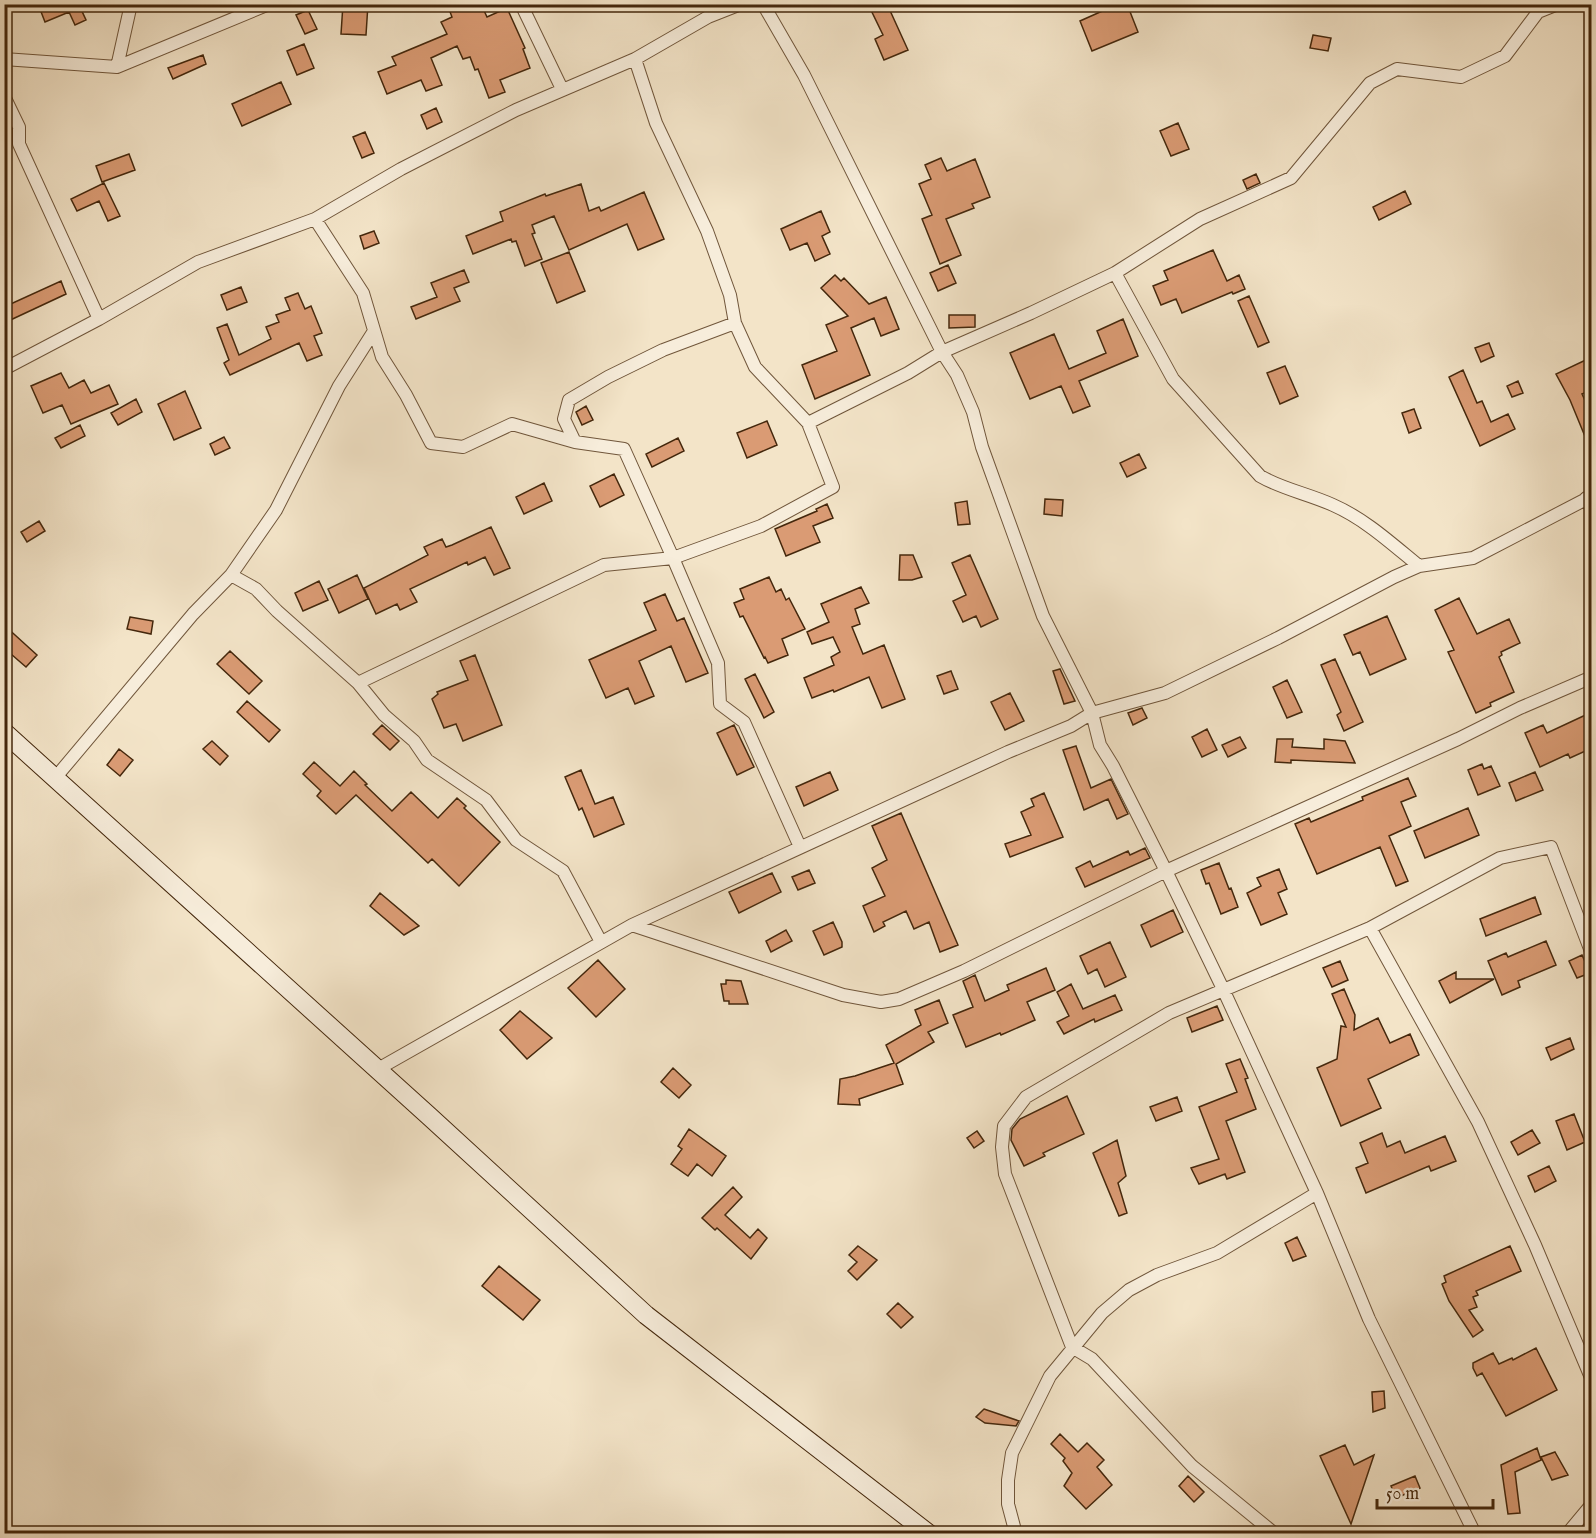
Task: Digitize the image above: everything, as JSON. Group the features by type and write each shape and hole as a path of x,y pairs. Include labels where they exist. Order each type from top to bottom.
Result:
{"street":[{"path":"117,68 131,4"},
{"path":"4,59 117,68 268,4"},
{"path":"521,4 562,89"},
{"path":"4,369 99,319 198,262 315,219 401,169 562,89 635,59 708,17 741,4"},
{"path":"762,4 804,75 942,352 957,375 973,412 982,447 1043,616 1092,713 1100,745 1166,871 1223,989 1317,1193 1369,1319 1466,1519 1475,1533"},
{"path":"808,423 908,373 942,352 1115,273 1200,219 1291,178 1370,83 1397,69 1461,77 1505,56 1538,12 1558,4"},
{"path":"358,683 604,565 673,558 761,526 833,487 808,423 755,367 735,323 730,295 707,231 656,123 635,59"},
{"path":"4,96 18,127 20,144 99,319"},
{"path":"315,219 363,293 382,357 406,395 431,443 463,447 512,424 575,442 624,449 718,663 720,704 744,722 800,847"},
{"path":"1115,273 1173,379 1260,476 1272,483 1334,505 1356,517 1419,566"},
{"path":"575,442 564,419 570,399 663,350 735,323"},
{"path":"56,777 193,614 231,575 276,510 339,386 374,331"},
{"path":"378,1069 632,925 1008,752 1071,726 1092,713 1165,693 1278,638 1394,577 1419,566 1473,558 1590,501"},
{"path":"231,575 256,589 358,683 384,715 414,741 427,760 486,800 516,840 563,871 601,942"},
{"path":"632,925 843,995 881,1002 899,999 964,971 1166,871 1592,677"},
{"path":"4,732 378,1069 646,1315 920,1531"},
{"path":"1275,1533 1191,1466 1092,1359 1072,1347 1005,1174 1002,1147 1004,1126 1026,1097 1169,1013 1370,928 1500,858 1551,847 1592,954"},
{"path":"1370,928 1479,1122 1535,1245 1592,1380"},
{"path":"1016,1533 1008,1504 1008,1480 1012,1453 1050,1376 1102,1313 1129,1290 1157,1275 1216,1253 1317,1193"},
{"path":"1567,1533 1592,1504"}],"building":[{"path":"38,4 86,4 80,7 86,20 75,25 69,12 45,22"},
{"path":"343,4 368,4 366,35 341,34"},
{"path":"447,4 481,4 487,17 507,8 525,48 523,49 530,68 500,80 505,92 489,98 478,69 475,70 470,57 463,59 457,46 431,58 442,85 426,91 421,80 387,94 378,72 396,65 392,57 447,34 441,22 452,17"},
{"path":"868,4 887,4 908,50 884,60 875,39 883,35"},
{"path":"1118,4 1127,4 1138,32 1092,51 1080,21"},
{"path":"308,10 317,29 305,34 296,15"},
{"path":"1313,35 1331,38 1328,51 1310,48"},
{"path":"304,44 314,68 297,75 287,51"},
{"path":"203,55 206,64 173,79 168,68"},
{"path":"281,82 291,104 242,126 232,104"},
{"path":"436,108 442,122 427,129 421,115"},
{"path":"1178,123 1189,149 1171,156 1160,131"},
{"path":"365,132 374,153 362,158 353,137"},
{"path":"129,154 135,170 102,182 96,166"},
{"path":"941,158 947,171 975,159 990,197 972,204 974,208 946,219 961,255 940,264 922,219 932,215 919,184 931,179 925,165"},
{"path":"1256,174 1260,183 1247,189 1243,180"},
{"path":"104,183 120,216 108,221 99,201 77,211 71,199"},
{"path":"581,184 589,211 599,207 601,211 644,192 664,239 638,250 627,224 569,250 554,216 532,225 535,233 532,234 542,259 525,266 516,241 512,242 511,239 473,254 466,236 503,221 500,212 545,194 546,196"},
{"path":"1405,191 1411,204 1379,220 1373,207"},
{"path":"821,211 830,232 822,236 830,254 815,261 807,243 790,250 781,229"},
{"path":"374,231 379,243 364,249 360,236"},
{"path":"1213,250 1227,281 1239,275 1245,289 1233,294 1232,292 1182,313 1176,299 1161,305 1153,286 1168,280 1164,271"},
{"path":"569,252 585,291 557,303 541,263"},
{"path":"948,265 956,283 938,291 930,273"},
{"path":"464,270 469,282 454,288 460,301 416,319 411,307 437,297 431,283"},
{"path":"835,275 841,281 844,278 869,304 886,297 899,329 881,336 874,318 851,328 870,375 815,399 802,365 837,351 826,325 848,316 821,288"},
{"path":"61,281 66,294 4,323 4,307"},
{"path":"241,287 247,302 227,310 221,295"},
{"path":"298,293 305,309 311,306 322,333 314,336 322,355 307,361 299,343 230,375 224,363 229,360 217,328 227,324 239,355 271,339 266,327 279,322 276,315 290,310 285,298"},
{"path":"1249,296 1269,342 1258,347 1238,301"},
{"path":"949,315 975,315 975,327 949,328"},
{"path":"1123,319 1138,356 1079,381 1090,406 1073,413 1061,386 1030,399 1010,353 1054,334 1069,369 1106,353 1097,331"},
{"path":"1489,343 1494,356 1481,362 1475,348"},
{"path":"1592,357 1592,390 1582,394 1592,416 1591,451 1570,400 1556,374"},
{"path":"1285,366 1298,396 1280,404 1267,373"},
{"path":"1463,370 1477,403 1482,401 1491,422 1508,414 1515,429 1480,446 1449,377"},
{"path":"61,373 69,388 84,380 91,393 109,385 118,404 71,424 62,405 43,413 31,386"},
{"path":"1518,381 1523,393 1512,397 1507,386"},
{"path":"185,391 201,428 174,440 158,404"},
{"path":"136,399 142,412 118,425 111,413"},
{"path":"586,406 593,420 582,425 576,412"},
{"path":"1414,409 1421,428 1409,433 1402,413"},
{"path":"767,421 777,445 747,458 737,433"},
{"path":"80,425 85,436 61,448 55,438"},
{"path":"224,437 230,448 215,455 210,444"},
{"path":"678,438 684,451 652,467 646,454"},
{"path":"1139,454 1146,468 1127,477 1120,463"},
{"path":"614,474 624,495 600,507 590,486"},
{"path":"544,483 552,501 524,514 516,497"},
{"path":"1045,499 1063,500 1062,516 1044,514"},
{"path":"967,501 970,524 958,525 955,503"},
{"path":"827,504 833,518 813,526 820,542 786,556 775,529 817,511 816,509"},
{"path":"39,521 45,531 27,542 21,532"},
{"path":"491,527 510,568 494,575 485,557 468,565 467,562 410,589 417,602 400,610 397,604 376,614 364,588 428,555 424,547 442,539 446,547"},
{"path":"900,555 913,555 922,577 899,580"},
{"path":"970,555 998,619 981,627 976,616 963,622 953,601 966,595 952,563"},
{"path":"357,575 368,599 339,613 328,589"},
{"path":"769,577 776,592 781,589 786,600 789,598 805,629 782,639 788,655 768,663 734,603 744,599 740,589"},
{"path":"319,581 328,600 303,611 295,593"},
{"path":"861,587 869,603 855,609 860,624 852,627 863,654 884,645 905,699 882,708 869,677 834,692 833,690 812,698 804,678 834,665 831,657 840,652 833,637 812,644 807,632 829,622 821,604"},
{"path":"665,594 677,621 684,618 708,673 686,682 671,646 639,661 654,696 635,704 628,688 606,698 589,660 656,630 644,603"},
{"path":"1459,598 1477,634 1509,619 1520,643 1501,652 1502,655 1499,657 1514,692 1490,703 1491,706 1476,713 1448,652 1454,650 1435,610"},
{"path":"1387,616 1406,659 1370,675 1360,652 1353,655 1344,635"},
{"path":"130,617 153,621 151,634 127,629"},
{"path":"4,625 37,655 26,667 4,648"},
{"path":"230,651 262,681 249,694 217,664"},
{"path":"475,655 502,725 463,741 456,724 444,728 432,699 438,694 437,692 468,680 460,661"},
{"path":"1335,659 1363,722 1344,731 1337,715 1341,712 1321,665"},
{"path":"1060,669 1075,701 1064,704 1053,671"},
{"path":"951,671 958,689 944,694 937,676"},
{"path":"755,674 774,712 764,718 745,679"},
{"path":"1287,680 1302,712 1287,718 1273,687"},
{"path":"1010,693 1024,721 1005,730 991,702"},
{"path":"247,701 280,730 269,742 237,712"},
{"path":"1142,708 1147,718 1133,725 1128,713"},
{"path":"1592,712 1592,748 1570,758 1568,754 1540,767 1525,733 1543,725 1547,733"},
{"path":"382,725 399,741 390,750 373,734"},
{"path":"734,725 754,767 737,775 717,733"},
{"path":"1207,729 1217,750 1202,757 1192,737"},
{"path":"1240,737 1246,748 1228,757 1222,745"},
{"path":"1277,739 1293,739 1292,747 1324,749 1324,739 1345,741 1355,763 1291,760 1291,763 1275,762"},
{"path":"212,741 228,756 220,765 203,749"},
{"path":"1076,746 1091,788 1111,779 1128,814 1117,819 1108,799 1084,810 1063,750"},
{"path":"119,749 133,760 120,776 107,765"},
{"path":"314,762 340,786 354,771 392,811 411,792 438,818 457,798 466,806 464,808 500,842 459,886 432,859 428,863 356,795 336,814 317,796 321,791 303,774"},
{"path":"1482,764 1484,769 1491,766 1500,786 1478,795 1468,770"},
{"path":"581,770 595,804 613,797 624,824 594,837 582,808 579,810 565,777"},
{"path":"830,772 838,790 804,806 796,787"},
{"path":"1535,772 1543,790 1516,801 1509,783"},
{"path":"1408,778 1416,796 1401,802 1411,826 1389,836 1408,881 1396,886 1380,847 1317,874 1295,824 1309,818 1311,822"},
{"path":"1044,793 1063,837 1010,857 1005,844 1031,835 1021,812 1034,806 1031,799"},
{"path":"1468,808 1479,835 1425,858 1414,831"},
{"path":"901,813 958,945 940,952 929,922 914,929 906,911 883,922 885,926 874,932 863,906 885,896 872,868 887,860 872,826"},
{"path":"1145,848 1150,858 1085,887 1076,868 1090,861 1093,867 1128,851 1130,855"},
{"path":"1219,863 1238,907 1221,914 1209,883 1206,884 1201,870"},
{"path":"1279,869 1287,889 1278,893 1287,914 1261,925 1247,893 1261,886 1257,878"},
{"path":"809,870 815,883 798,890 792,877"},
{"path":"772,873 781,892 739,913 729,892"},
{"path":"380,893 419,926 404,935 370,906"},
{"path":"1535,897 1541,914 1486,936 1480,919"},
{"path":"1173,910 1183,932 1151,947 1141,925"},
{"path":"833,922 842,947 824,955 813,931"},
{"path":"786,930 792,941 771,952 766,941"},
{"path":"1546,941 1556,965 1518,981 1520,987 1502,995 1488,961 1506,953 1508,957"},
{"path":"1110,942 1126,977 1105,987 1097,969 1088,974 1080,956"},
{"path":"1582,955 1590,973 1577,978 1569,961"},
{"path":"598,960 625,989 596,1017 568,988"},
{"path":"1340,961 1348,980 1332,987 1323,968"},
{"path":"1046,968 1055,990 1027,1002 1035,1020 966,1047 953,1015 973,1007 963,981 975,975 985,1001 1009,990 1007,985"},
{"path":"1456,972 1456,979 1494,979 1450,1003 1439,981"},
{"path":"726,980 741,981 748,1004 729,1004 729,1001 724,1001 721,984 726,984"},
{"path":"1071,984 1083,1009 1115,995 1122,1010 1095,1022 1094,1019 1064,1034 1057,1022 1069,1016 1057,992"},
{"path":"1344,989 1355,1015 1354,1030 1378,1018 1390,1043 1410,1034 1419,1055 1368,1079 1381,1108 1341,1126 1317,1068 1337,1059 1341,1026 1346,1027 1332,994"},
{"path":"939,1000 948,1023 928,1032 934,1042 896,1064 903,1084 859,1099 860,1105 838,1104 840,1079 894,1063 886,1045 921,1025 915,1010"},
{"path":"1217,1006 1223,1020 1192,1032 1187,1018"},
{"path":"520,1011 552,1038 527,1059 500,1030"},
{"path":"1570,1038 1574,1049 1551,1060 1546,1048"},
{"path":"1240,1059 1248,1078 1245,1079 1256,1109 1226,1121 1245,1172 1227,1179 1225,1174 1199,1184 1191,1168 1219,1159 1199,1107 1237,1092 1226,1064"},
{"path":"673,1068 691,1085 679,1098 661,1082"},
{"path":"1067,1096 1084,1134 1043,1153 1045,1156 1024,1166 1011,1140 1012,1129 1020,1119"},
{"path":"1177,1097 1182,1111 1156,1121 1150,1107"},
{"path":"1574,1114 1585,1142 1567,1150 1556,1121"},
{"path":"689,1129 726,1156 712,1176 697,1164 688,1176 671,1164 682,1149 678,1146"},
{"path":"1532,1130 1540,1143 1518,1155 1511,1142"},
{"path":"977,1131 984,1141 974,1148 967,1138"},
{"path":"1382,1133 1387,1147 1400,1141 1405,1153 1445,1136 1456,1161 1431,1171 1429,1166 1366,1193 1356,1168 1368,1163 1360,1143"},
{"path":"1117,1140 1126,1176 1118,1183 1127,1213 1119,1216 1093,1153"},
{"path":"1549,1166 1556,1181 1535,1192 1528,1176"},
{"path":"733,1187 742,1197 725,1215 750,1238 758,1229 767,1238 751,1259 717,1228 715,1230 702,1218"},
{"path":"1297,1237 1306,1256 1293,1261 1285,1243"},
{"path":"858,1246 877,1260 857,1280 848,1271 857,1262 849,1255"},
{"path":"1510,1246 1521,1271 1476,1291 1478,1295 1473,1297 1477,1307 1469,1310 1483,1330 1473,1337 1449,1301 1442,1284 1446,1282 1444,1276"},
{"path":"499,1266 540,1300 523,1320 482,1286"},
{"path":"898,1303 913,1317 901,1328 887,1314"},
{"path":"1536,1348 1557,1390 1506,1416 1482,1373 1477,1376 1473,1363 1493,1353 1499,1364 1512,1358 1513,1360"},
{"path":"1384,1391 1385,1408 1373,1412 1372,1392"},
{"path":"984,1409 1019,1421 1016,1426 985,1423 976,1417"},
{"path":"1060,1434 1078,1452 1087,1443 1104,1460 1097,1467 1112,1485 1086,1509 1064,1486 1072,1473 1063,1461 1065,1458 1051,1444"},
{"path":"1345,1445 1354,1465 1374,1455 1351,1524 1320,1456"},
{"path":"1537,1448 1541,1460 1515,1472 1520,1513 1508,1514 1501,1465"},
{"path":"1555,1452 1568,1475 1552,1480 1541,1457"},
{"path":"1188,1476 1204,1492 1194,1502 1179,1486"},
{"path":"1415,1476 1420,1488 1396,1498 1391,1486"}]}
